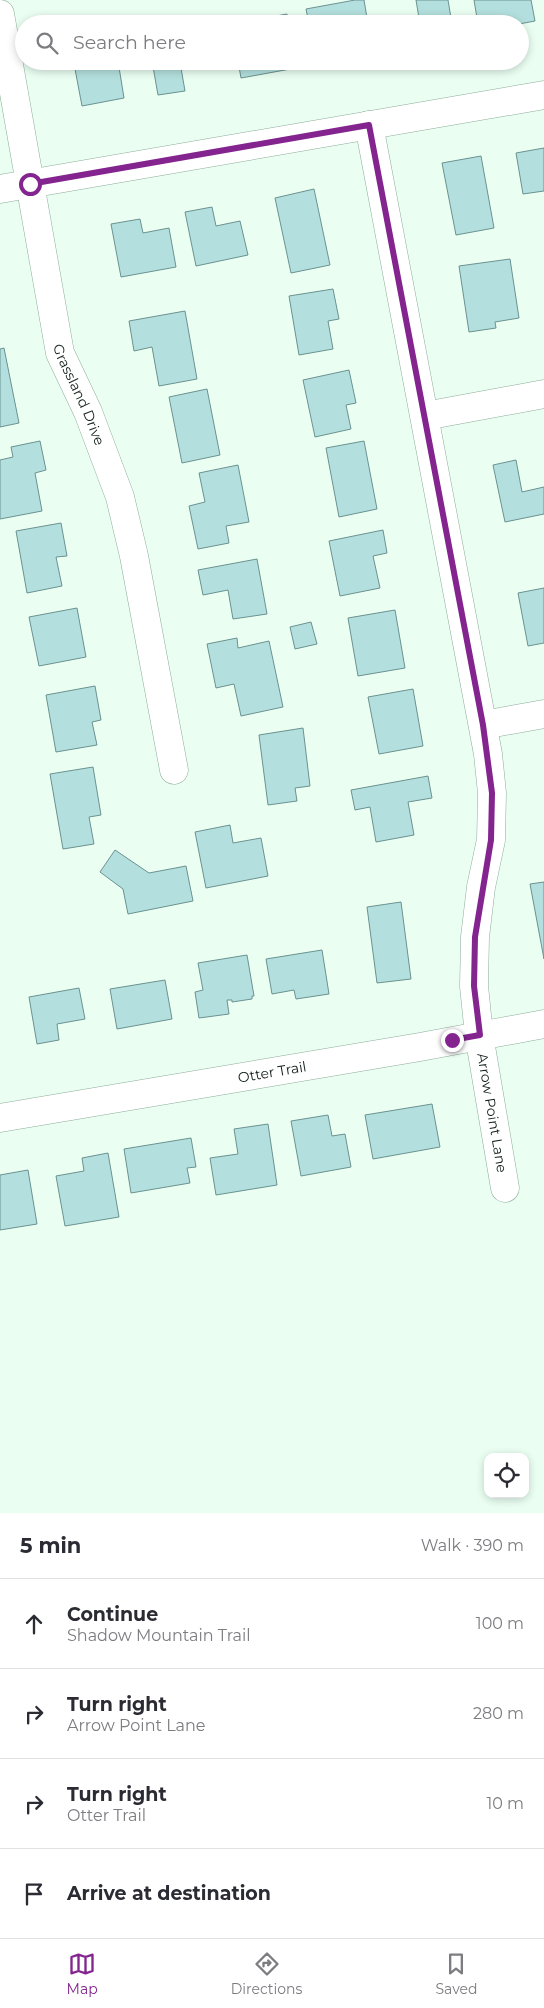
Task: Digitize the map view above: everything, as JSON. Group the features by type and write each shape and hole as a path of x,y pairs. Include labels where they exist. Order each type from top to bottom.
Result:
{"street":[{"name":"Grassland Drive","path":"0,14 60,353 88,412 120,497 134,556 174,770"},
{"path":"0,189 544,95"},
{"name":"Arrow Point Lane","path":"369,125 483,725 492,793 491,840 475,937 474,986 480,1035 505,1188"},
{"path":"424,416 544,394"},
{"path":"483,725 544,714"},
{"name":"Otter Trail","path":"0,1118 420,1047 544,1024"}],"building":[{"path":"364,0 366,15 307,15 306,9"},
{"path":"416,0 448,0 450,15 418,15"},
{"path":"474,0 531,0 535,21 529,22 529,15 476,15"},
{"path":"75,70 119,70 124,98 82,106"},
{"path":"154,70 181,70 185,91 158,95"},
{"path":"240,70 285,70 241,78"},
{"path":"544,148 544,191 523,194 516,153"},
{"path":"481,156 494,228 456,235 442,163"},
{"path":"314,189 330,265 291,273 275,198"},
{"path":"212,207 216,226 240,221 248,255 196,266 185,212"},
{"path":"140,219 143,233 169,228 176,267 121,277 111,224"},
{"path":"510,259 519,318 495,322 496,328 469,332 459,266"},
{"path":"333,289 339,319 328,321 333,349 299,355 289,296"},
{"path":"185,311 197,379 159,386 152,347 134,351 129,321"},
{"path":"4,348 19,423 0,427 0,349"},
{"path":"349,370 356,403 346,405 351,429 315,437 303,380"},
{"path":"207,389 220,455 182,463 169,397"},
{"path":"40,441 46,470 35,473 42,511 0,519 0,460 13,457 11,447"},
{"path":"364,441 377,509 339,517 326,448"},
{"path":"516,460 522,492 544,487 544,514 505,522 493,465"},
{"path":"238,465 249,522 226,526 229,543 198,549 189,506 205,502 199,473"},
{"path":"61,523 67,556 56,557 62,586 27,593 16,531"},
{"path":"383,530 387,553 373,556 380,588 340,596 329,541"},
{"path":"257,559 267,614 233,619 228,590 203,595 198,570"},
{"path":"544,588 544,643 528,646 518,593"},
{"path":"77,608 86,657 39,666 29,617"},
{"path":"395,610 405,668 358,676 348,618"},
{"path":"311,622 317,644 295,649 290,627"},
{"path":"237,638 238,648 269,641 283,707 241,716 234,684 216,688 207,644"},
{"path":"95,686 101,720 92,722 97,745 56,752 46,695"},
{"path":"413,689 423,746 379,754 368,697"},
{"path":"303,728 310,786 295,788 297,801 268,805 259,735"},
{"path":"93,767 101,815 89,817 94,844 63,849 50,774"},
{"path":"428,776 432,798 408,802 414,835 376,842 370,807 355,810 351,790"},
{"path":"230,825 233,843 261,838 268,876 206,888 195,832"},
{"path":"115,850 149,873 186,866 193,901 128,914 123,889 100,872"},
{"path":"544,882 544,959 530,884"},
{"path":"401,902 411,979 377,983 367,907"},
{"path":"322,950 329,994 296,999 294,990 272,994 266,959"},
{"path":"247,955 254,996 252,996 252,999 232,1002 232,1000 227,1000 229,1014 199,1018 195,992 203,990 198,963"},
{"path":"165,980 172,1019 117,1029 110,989"},
{"path":"79,988 85,1019 57,1024 59,1040 37,1044 29,997"},
{"path":"432,1104 440,1147 373,1159 365,1115"},
{"path":"328,1115 332,1136 345,1134 351,1167 301,1176 291,1121"},
{"path":"268,1124 277,1185 216,1195 210,1158 238,1154 234,1129"},
{"path":"191,1138 196,1167 187,1168 190,1183 131,1193 124,1149"},
{"path":"108,1153 119,1217 65,1226 56,1176 84,1171 82,1158"},
{"path":"28,1170 37,1224 0,1230 0,1175"}],"route":[{"path":"30,184 369,125 483,725 492,793 491,840 475,937 474,986 480,1035 452,1040"}]}
